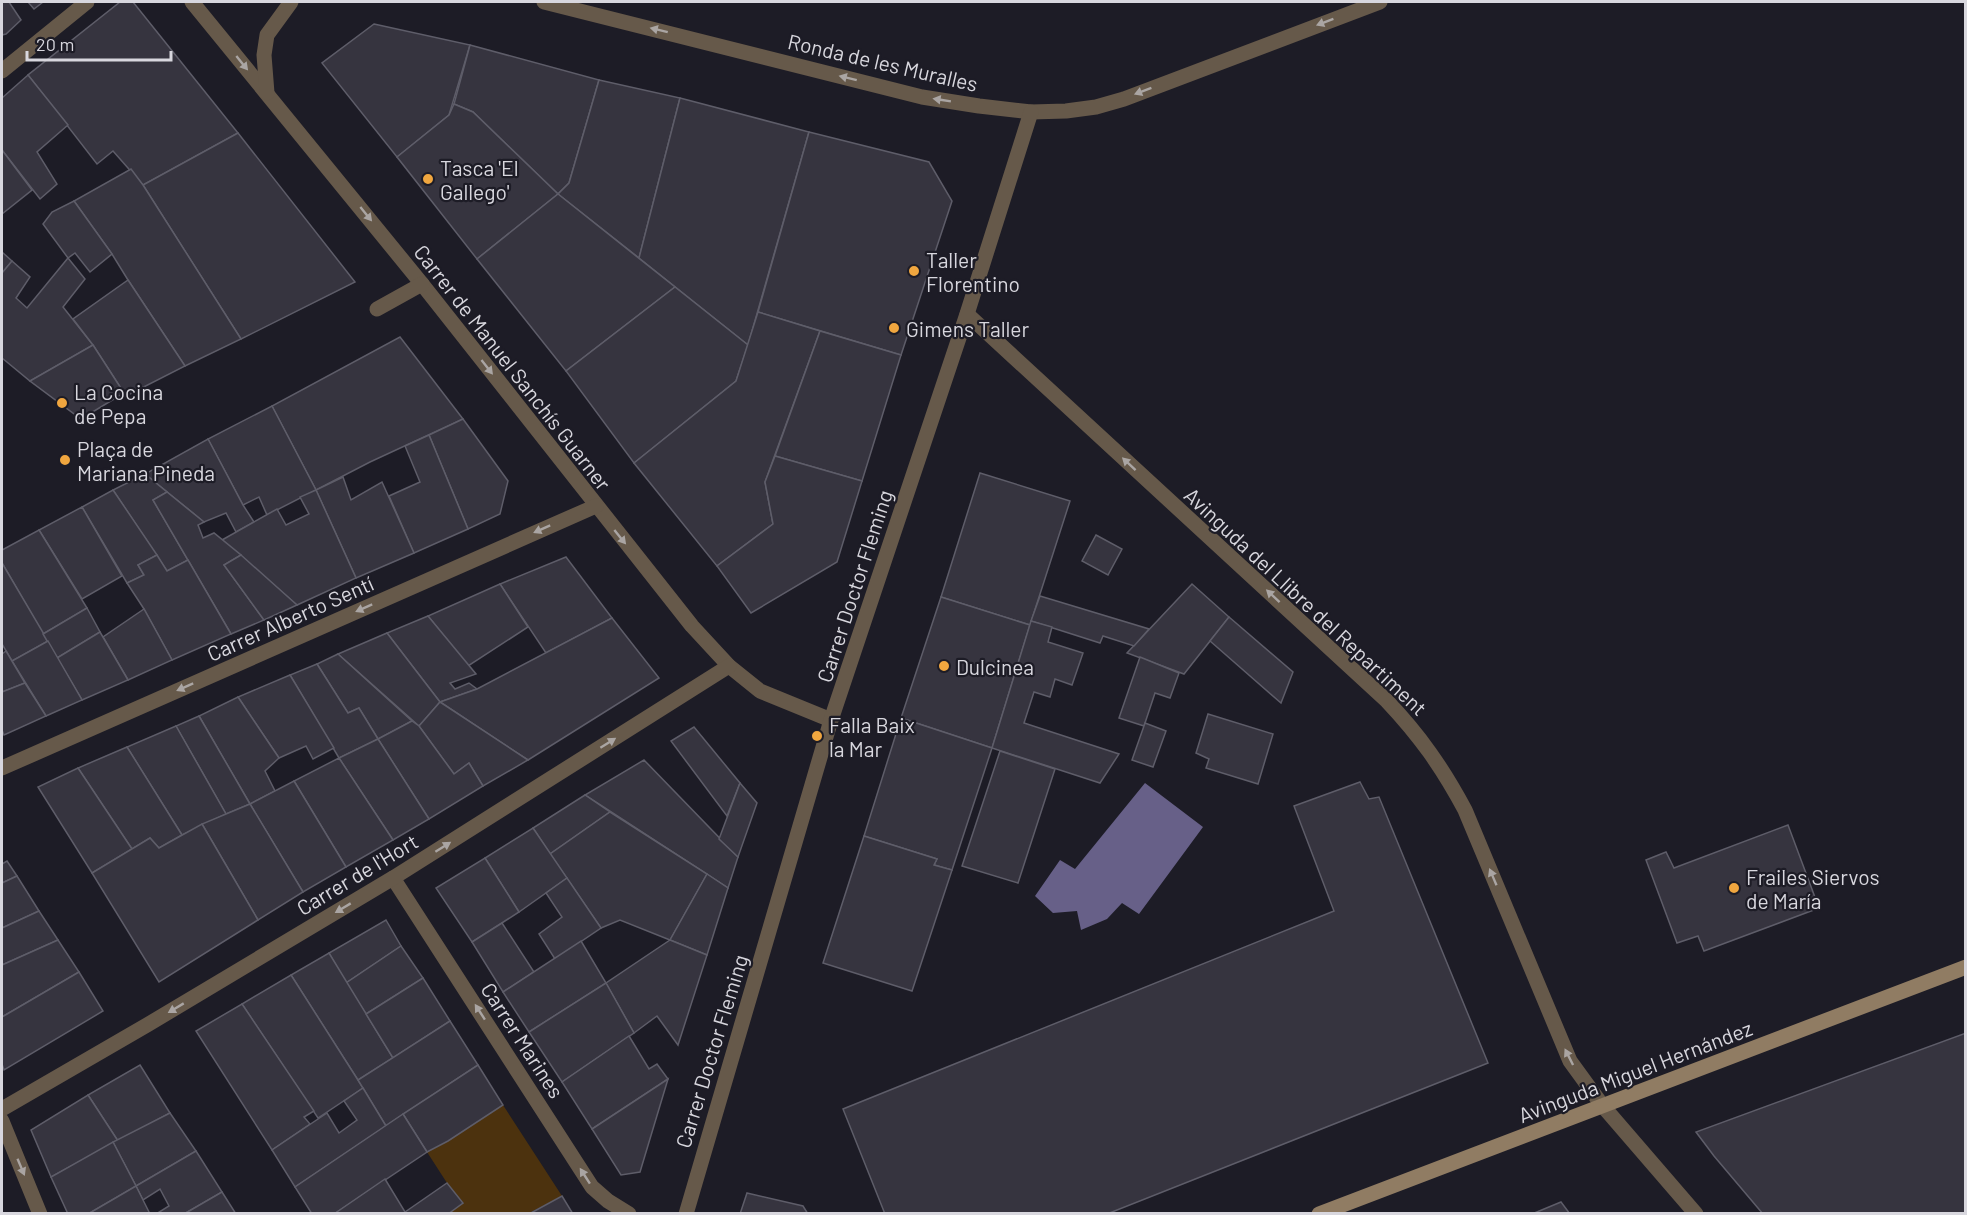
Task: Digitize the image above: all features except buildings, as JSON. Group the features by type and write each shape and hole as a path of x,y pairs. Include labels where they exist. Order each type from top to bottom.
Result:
{"main road":[{"name":"Avinguda Miguel Hernández","path":"1318,1214 1965,967"}],"street":[{"path":"2,71 87,2"},
{"name":"Carrer de Manuel Sanchís Guarner","path":"192,2 422,284 692,626 729,666 760,691 831,720"},
{"path":"267,93 264,55 267,35 291,2"},
{"name":"Ronda de les Muralles","path":"544,2 905,93 978,106 1031,112 1076,110 1124,99 1380,2"},
{"name":"Carrer Doctor Fleming","path":"686,1214 831,720 967,314 1031,112"},
{"path":"377,309 422,284"},
{"name":"Avinguda del Llibre del Repartiment","path":"967,314 1387,701 1428,748 1465,810 1570,1061 1602,1105 1695,1214"},
{"name":"Carrer Alberto Sentí","path":"2,768 596,506"},
{"name":"Carrer de l'Hort","path":"2,1108 158,1019 393,878 729,666"},
{"name":"Carrer Marines","path":"393,878 592,1187 608,1201 629,1214"},
{"path":"2,1121 40,1214"}],"shaded area":[{"path":"1145,783 1203,827 1139,914 1122,903 1107,919 1081,930 1077,911 1053,913 1035,896 1060,860 1075,869"},
{"path":"503,1105 562,1196 529,1213 448,1213 463,1203 427,1152"}],"place":[{"name":"Tasca 'El Gallego'","path":"428,179"},
{"name":"Taller Florentino","path":"914,271"},
{"name":"Gimens Taller","path":"894,328"},
{"name":"La Cocina de Pepa","path":"62,403"},
{"name":"Plaça de Mariana Pineda","path":"65,460"},
{"name":"Dulcinea","path":"944,666"},
{"name":"Falla Baix la Mar","path":"817,736"},
{"name":"Frailes Siervos de María","path":"1734,888"}]}
